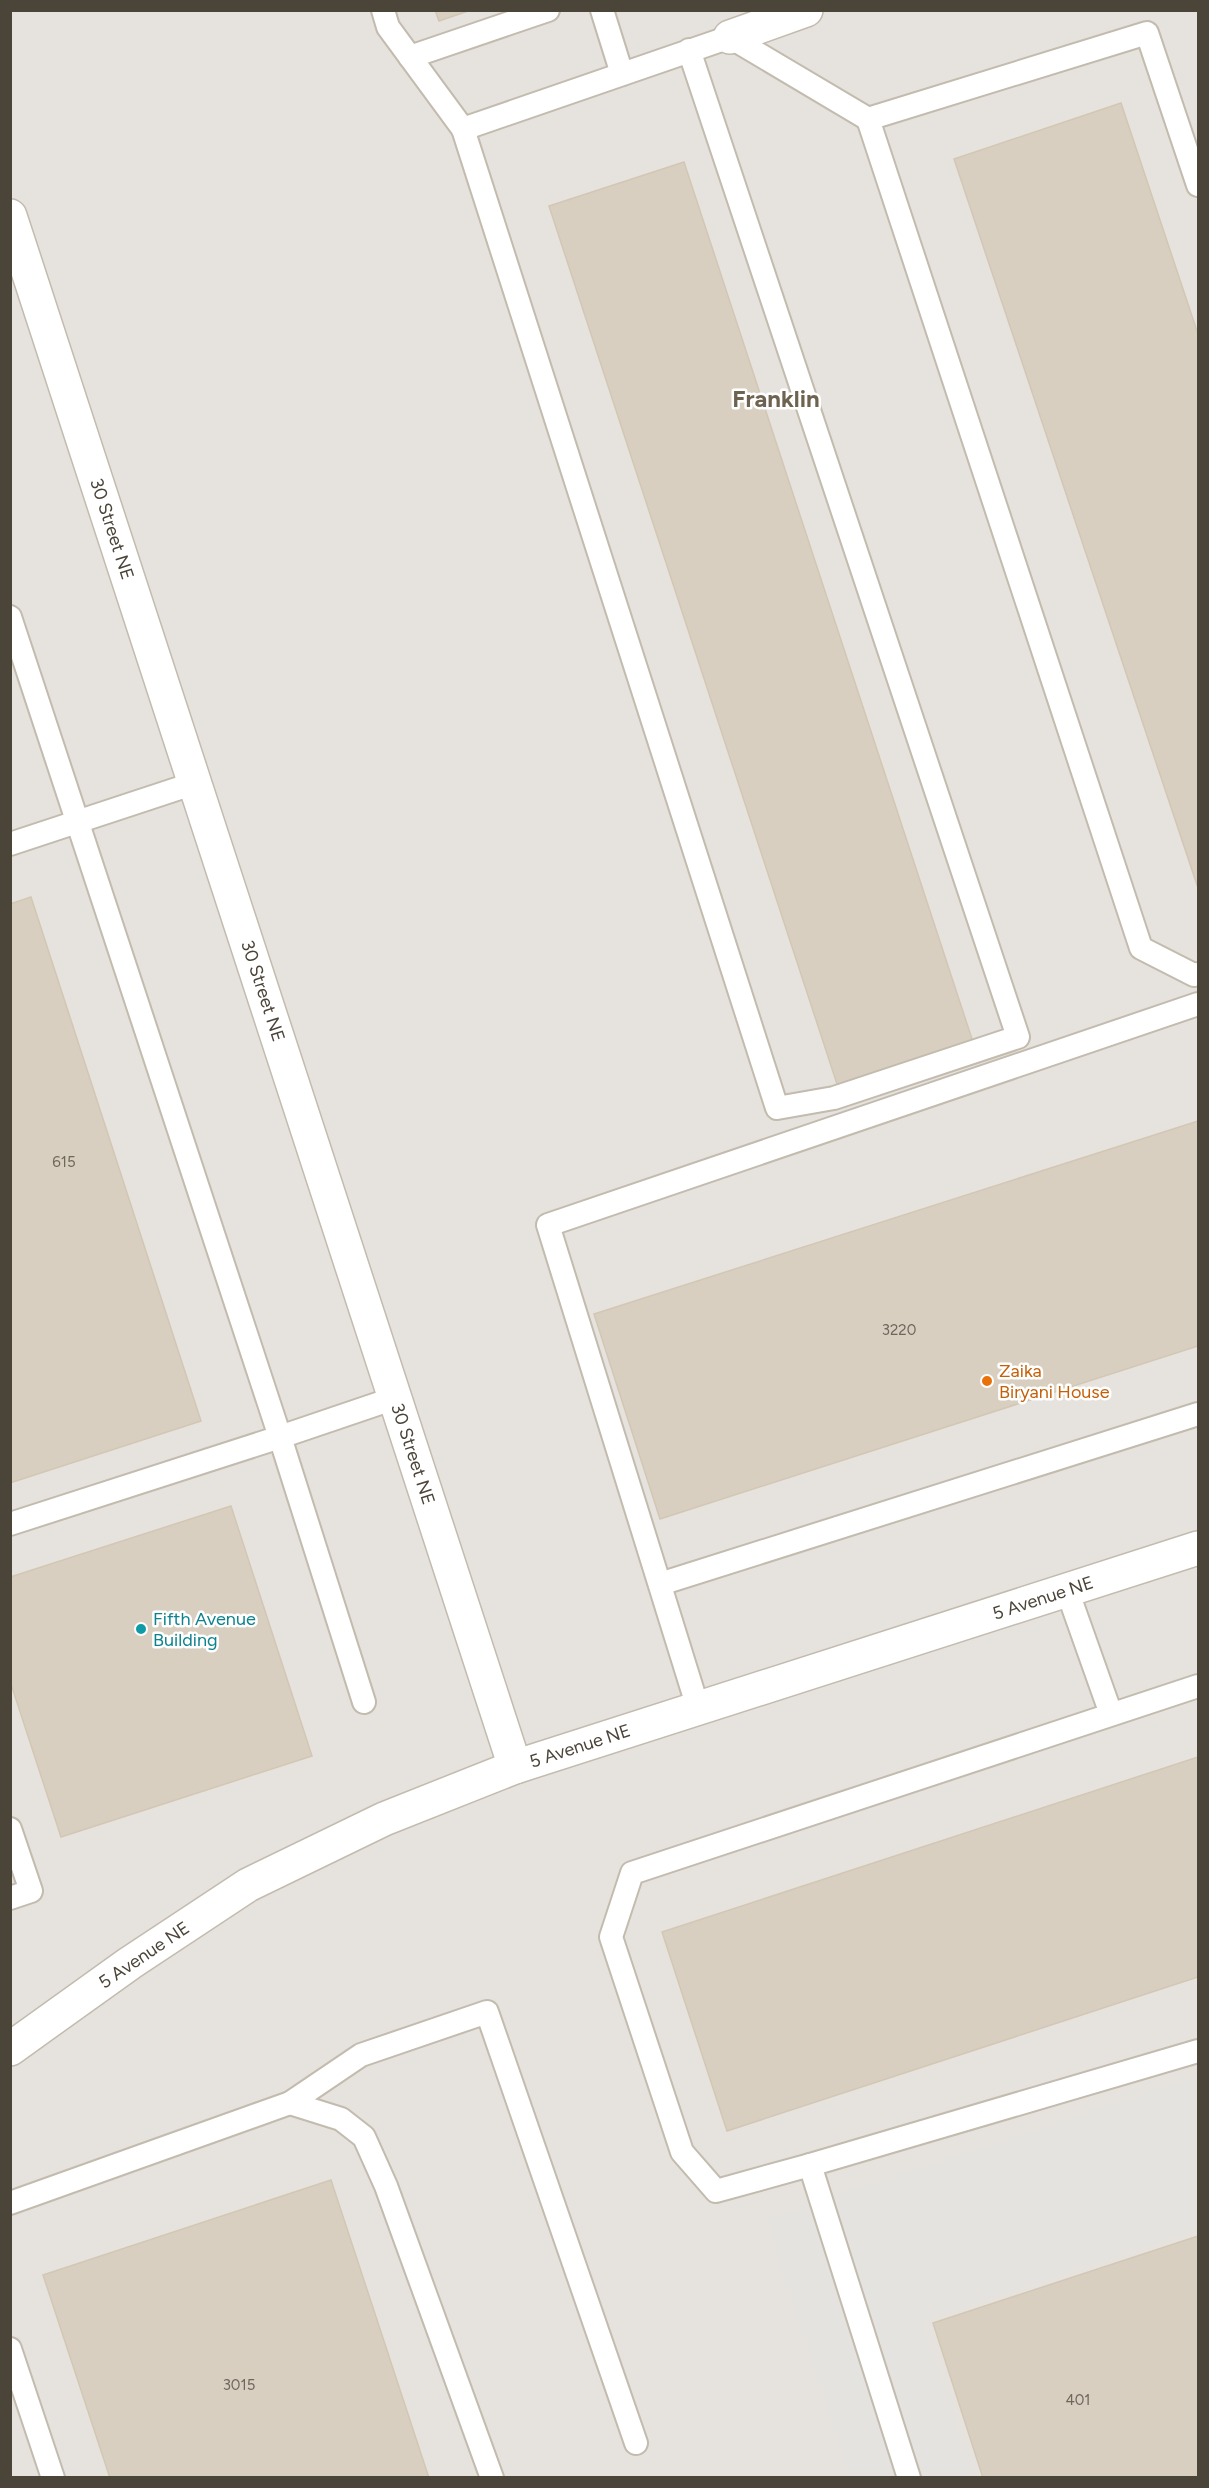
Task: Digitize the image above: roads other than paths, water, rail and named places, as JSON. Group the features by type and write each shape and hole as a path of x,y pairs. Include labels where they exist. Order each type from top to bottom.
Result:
{"street":[{"path":"730,37 806,10"},
{"name":"30 Street NE","path":"10,216 515,1767"},
{"name":"5 Avenue NE","path":"10,2049 130,1962 248,1885 384,1819 515,1767 1198,1548"}],"lane":[{"path":"383,10 388,27 464,129 777,1108 834,1098 1018,1037 689,51"},
{"path":"410,57 548,10"},
{"path":"602,10 622,74"},
{"path":"868,118 1147,33 1198,185"},
{"path":"464,129 730,37 868,118 1141,948 1194,975 1198,974"},
{"path":"10,617 280,1437 364,1702"},
{"path":"10,844 77,820 195,783"},
{"path":"698,1708 548,1225 1198,1004"},
{"path":"10,1524 395,1398"},
{"path":"660,1584 1198,1414"},
{"path":"1066,1590 1111,1714"},
{"path":"1198,1686 632,1873 611,1937 682,2152 716,2191 1198,2051"},
{"path":"10,1829 31,1891 10,1898"},
{"path":"10,2203 290,2103 361,2055 487,2012 636,2443"},
{"path":"290,2103 341,2119 364,2137 386,2186 492,2478"},
{"path":"810,2165 909,2478"},
{"path":"10,2349 53,2478"}],"place":[{"name":"Zaika Biryani House","path":"987,1381"},
{"name":"Fifth Avenue Building","path":"141,1629"}],"district":[{"name":"Franklin","path":"776,399"}]}
